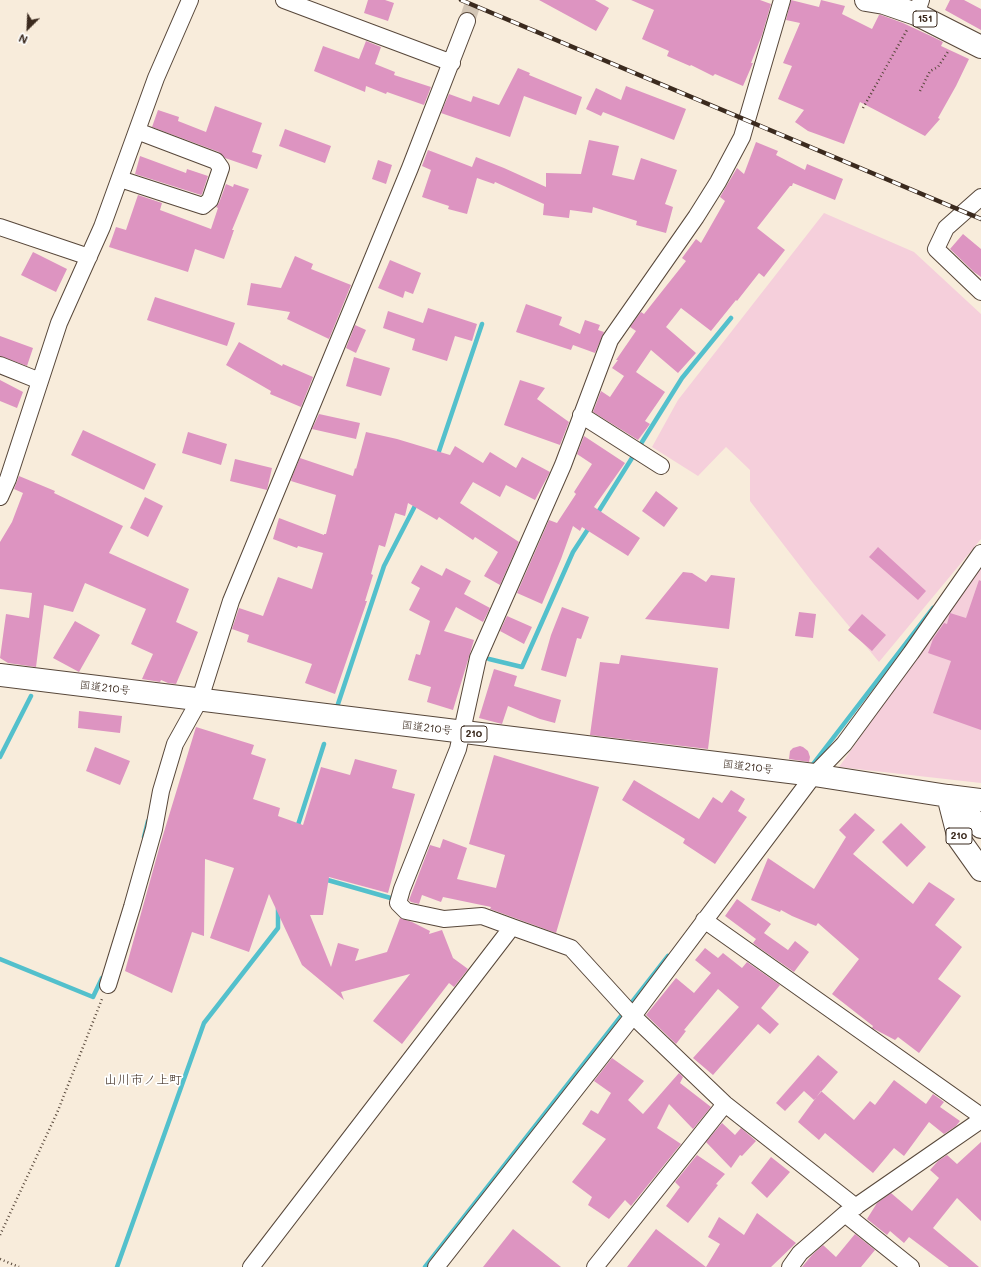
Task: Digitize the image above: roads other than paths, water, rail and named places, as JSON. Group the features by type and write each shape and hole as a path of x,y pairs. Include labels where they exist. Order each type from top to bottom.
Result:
{"main road":[{"name":"151","path":"866,0 919,7 957,36 981,48"},
{"name":"国道210号","path":"0,675 814,775 981,800"},
{"name":"210","path":"948,796 981,827"},
{"name":"210","path":"948,796 959,839 981,870"}],"street":[{"path":"0,497 8,479 59,323 102,227 156,78 190,0"},
{"path":"284,0 452,63"},
{"path":"782,0 742,137 718,182 696,218 610,340 563,465 478,658 458,749 423,835 398,903 406,911 444,918 482,916 571,948 633,1016 725,1104 851,1210 911,1267"},
{"path":"108,985 154,829 161,790 175,744 200,699 231,601 410,168 467,21"},
{"path":"120,179 202,206 210,200 221,168 216,161 137,131"},
{"path":"981,197 946,228 936,249 981,292"},
{"path":"0,227 89,257"},
{"path":"0,365 40,381"},
{"path":"581,415 661,466"},
{"path":"436,1267 633,1016 814,775 844,744 911,653 981,553"},
{"path":"704,920 981,1116"},
{"path":"251,1267 512,927"},
{"path":"595,1267 725,1104"},
{"path":"790,1267 800,1253 851,1210 981,1120"}],"waterway":[{"path":"597,514 682,378 731,318"},
{"path":"437,457 482,324"},
{"path":"337,707 384,566 417,502"},
{"path":"489,659 522,667 573,552 590,526"},
{"path":"810,768 933,608"},
{"path":"0,757 31,696"},
{"path":"297,828 324,744"},
{"path":"144,837 148,821"},
{"path":"324,879 394,899"},
{"path":"117,1267 204,1023 278,928 278,908"},
{"path":"425,1267 668,956"},
{"path":"0,959 93,997 102,978"}],"tunnel":[{"path":"467,21 474,0"}],"railway":[{"path":"461,0 981,219"}],"district":[{"name":"山川市ノ上町","path":"143,1080"}]}
